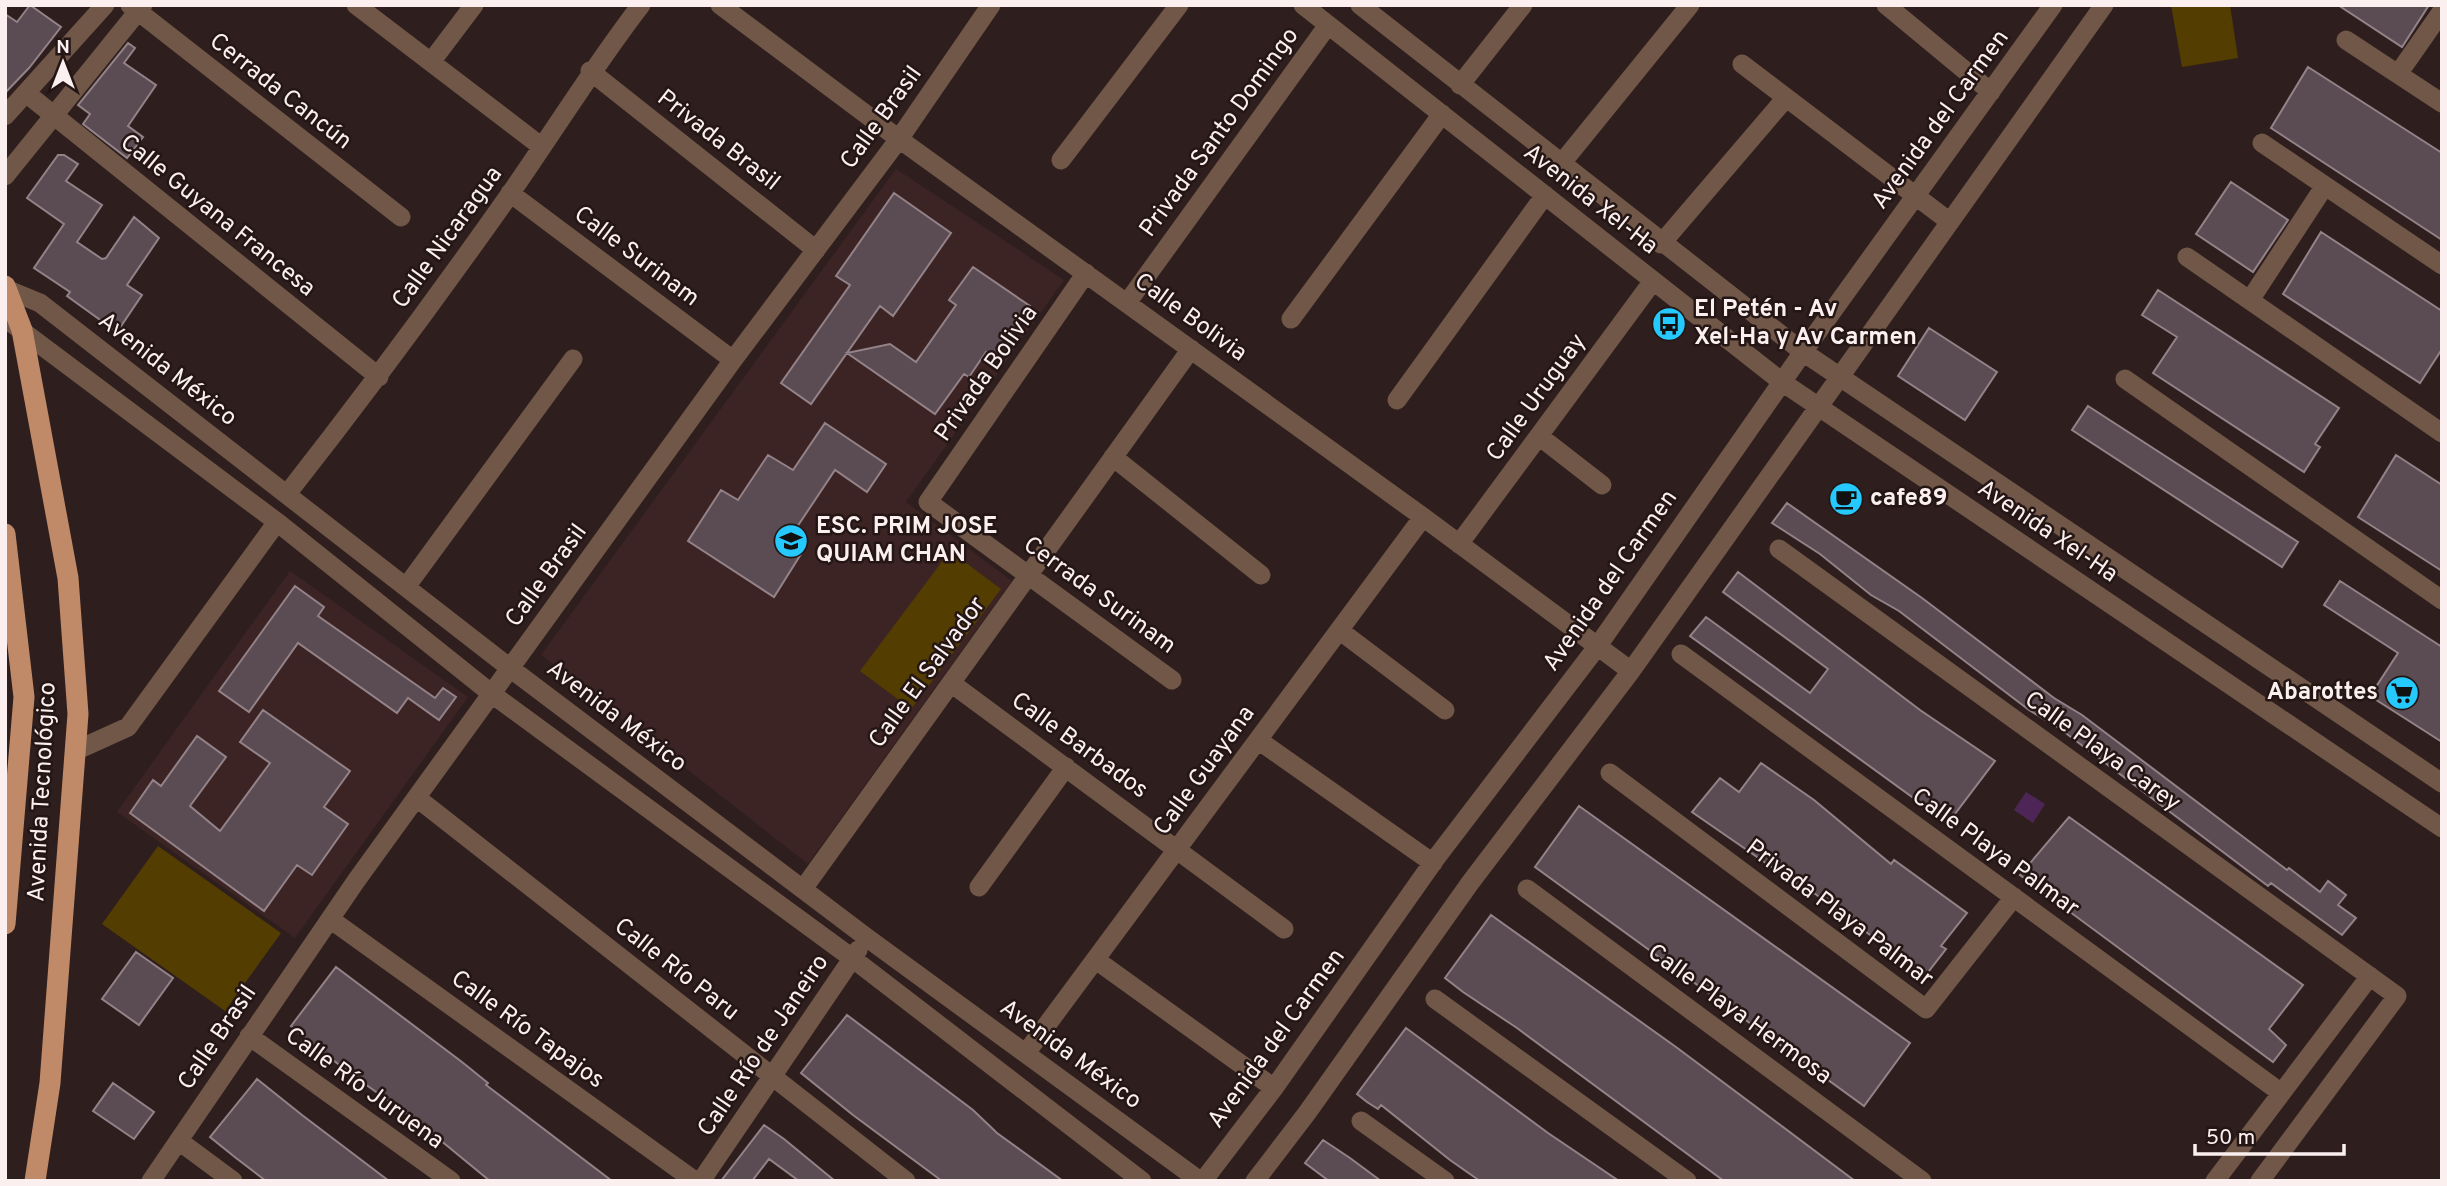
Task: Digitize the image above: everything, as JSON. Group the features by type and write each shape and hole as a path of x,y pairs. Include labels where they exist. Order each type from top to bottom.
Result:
{"main road":[{"name":"Avenida Tecnológico","path":"6,287 68,578 78,714 50,1083 35,1181"},
{"name":"Avenida Tecnológico","path":"5,925 24,697 6,542"}],"street":[{"path":"5,116 105,5"},
{"path":"356,5 542,147"},
{"path":"431,62 474,5"},
{"name":"Calle Nicaragua","path":"286,494 379,377 542,147 590,71 641,5"},
{"name":"Calle Bolivia","path":"720,5 899,139 1423,517 1631,671"},
{"name":"Calle Brasil","path":"151,1181 330,919 733,360 899,139 991,5"},
{"path":"1061,160 1179,5"},
{"name":"Avenida Xel-Ha","path":"1303,5 1782,382 2442,828"},
{"name":"Avenida Xel-Ha","path":"1360,5 1661,244 1802,352 2442,783"},
{"path":"1460,85 1523,5"},
{"path":"1560,164 1690,5"},
{"path":"1886,5 1992,93"},
{"name":"Avenida del Carmen","path":"1201,1181 1274,1088 1433,863 1597,647 1802,352 1992,93 2053,5"},
{"path":"1255,1181 1315,1102 1470,883 1631,671 2104,5"},
{"path":"5,176 137,7"},
{"name":"Cerrada Cancún","path":"137,7 401,217"},
{"path":"2398,74 2442,11"},
{"name":"Privada Santo Domingo","path":"1127,303 1328,25"},
{"path":"2346,40 2442,103"},
{"path":"1742,64 1950,222"},
{"name":"Privada Brasil","path":"590,71 816,250"},
{"name":"Calle Guyana Francesa","path":"26,93 379,377"},
{"path":"1661,244 1785,99"},
{"path":"1291,320 1441,114"},
{"path":"2262,143 2442,265"},
{"path":"2250,300 2324,187"},
{"name":"Calle Surinam","path":"510,193 733,360"},
{"path":"1397,400 1545,195"},
{"path":"2187,257 2442,433"},
{"name":"Privada Bolivia","path":"928,502 1086,273"},
{"name":"Calle Uruguay","path":"1459,544 1653,281"},
{"name":"Avenida México","path":"6,287 40,303 510,668 866,937 1201,1181"},
{"path":"14,324 277,522 492,694 852,958 1142,1181"},
{"name":"Calle El Salvador","path":"803,889 1191,349"},
{"path":"406,587 573,359"},
{"path":"2125,379 2442,600"},
{"path":"1539,436 1602,485"},
{"path":"1113,457 1261,575"},
{"name":"Cerrada Surinam","path":"928,502 1172,680"},
{"name":"Calle Guayana","path":"1026,1053 1423,517"},
{"path":"75,751 128,727 277,522"},
{"name":"Calle Playa Carey","path":"1779,549 2397,996 2260,1181"},
{"path":"1339,630 1445,710"},
{"name":"Calle Playa Palmar","path":"1681,654 2280,1092"},
{"name":"Calle Barbados","path":"951,682 1284,929"},
{"path":"1258,740 1433,863"},
{"path":"979,887 1066,767"},
{"name":"Privada Playa Palmar","path":"1610,773 1926,1009 2014,897"},
{"name":"Calle Río Paru","path":"417,798 906,1181"},
{"name":"Calle Playa Hermosa","path":"1527,890 1922,1181"},
{"name":"Calle Río Tapajos","path":"330,919 695,1181"},
{"name":"Calle Río de Janeiro","path":"701,1181 774,1077 866,937"},
{"path":"1096,960 1274,1088"},
{"path":"2215,1181 2280,1092 2371,976"},
{"path":"1435,999 1688,1181"},
{"name":"Calle Río Juruena","path":"249,1036 451,1181"},
{"path":"1361,1121 1445,1181"},
{"path":"179,1141 233,1181"}],"shaded area":[{"path":"2171,5 2230,5 2238,58 2182,67"},
{"name":"ESC. PRIM JOSE QUIAM CHAN","path":"896,169 1064,280 906,502 1012,581 808,864 541,655"},
{"path":"950,551 1001,589 911,709 860,671"},
{"path":"290,571 468,697 295,938 117,812"},
{"path":"2026,792 2045,804 2033,823 2014,810"},
{"path":"158,846 281,933 225,1011 102,924"}],"building":[{"path":"30,5 61,27 29,68 5,93 5,14 17,22"},
{"path":"2338,5 2429,5 2402,47"},
{"path":"128,43 135,48 124,63 156,85 128,126 143,137 127,158 83,124 90,114 78,105"},
{"path":"2308,67 2442,153 2442,240 2271,128"},
{"path":"58,155 64,155 78,164 66,181 102,205 77,242 102,259 106,258 134,217 159,238 127,285 142,295 117,332 67,296 70,292 34,268 64,224 27,198"},
{"path":"2231,182 2288,220 2253,272 2196,234"},
{"path":"894,193 951,233 893,316 880,306 811,404 781,383 850,285 836,276"},
{"path":"2321,232 2442,311 2442,349 2420,383 2283,294"},
{"path":"973,267 1030,306 994,358 986,352 969,377 964,374 935,414 847,353 890,344 916,362 956,305 949,300"},
{"path":"2158,290 2339,408 2315,444 2320,447 2304,472 2153,373 2177,337 2142,315"},
{"path":"1929,328 1997,372 1965,420 1898,376"},
{"path":"2088,406 2298,542 2282,567 2072,430"},
{"path":"825,423 886,464 867,492 835,470 791,536 806,546 774,597 688,541 721,490 738,500 768,455 793,470"},
{"path":"2396,455 2442,485 2442,571 2358,517"},
{"path":"1787,503 1922,598 2054,698 2082,715 2287,870 2289,868 2320,892 2328,881 2346,895 2338,905 2356,918 2342,935 2271,883 2268,886 2059,728 2029,710 1899,611 1871,595 1820,554 1772,523"},
{"path":"1738,572 1920,710 1995,761 1948,823 1690,636 1706,617 1810,693 1828,669 1723,592"},
{"path":"2340,581 2442,647 2442,742 2370,696 2398,653 2324,605"},
{"path":"295,586 324,607 318,616 435,698 443,688 456,697 439,720 408,698 397,713 298,643 249,712 219,691"},
{"path":"263,710 350,771 324,807 348,824 312,875 297,865 264,911 130,813 153,780 161,786 197,736 226,757 190,806 220,831 270,763 240,742"},
{"path":"1761,763 1814,800 1891,864 1894,860 1967,913 1941,946 1946,949 1925,976 1814,893 1812,895 1692,812 1720,778 1739,792"},
{"path":"1579,806 1910,1043 1864,1106 1535,867"},
{"path":"2069,817 2303,985 2269,1029 2286,1045 2273,1062 2020,875"},
{"path":"1491,915 1676,1047 1855,1181 1724,1181 1517,1028 1463,992 1445,978"},
{"path":"136,952 173,978 139,1025 102,999"},
{"path":"336,967 462,1062 488,1083 486,1085 612,1181 490,1181 423,1126 343,1068 291,1026"},
{"path":"847,1015 973,1110 997,1133 1063,1181 942,1181 853,1115 801,1073"},
{"path":"1406,1028 1548,1133 1619,1181 1480,1181 1381,1105 1378,1109 1367,1102 1357,1094"},
{"path":"257,1079 389,1181 266,1181 236,1158 210,1137"},
{"path":"113,1083 154,1112 134,1139 93,1111"},
{"path":"764,1125 835,1181 799,1181 769,1159 752,1181 721,1181"},
{"path":"1323,1140 1381,1181 1329,1181 1305,1163"}],"place":[{"name":"El Petén - Av Xel-Ha y Av Carmen","path":"1669,324"},
{"name":"cafe89","path":"1846,499"},
{"name":"ESC. PRIM JOSE QUIAM CHAN","path":"791,541"},
{"name":"Abarottes","path":"2402,693"}]}
